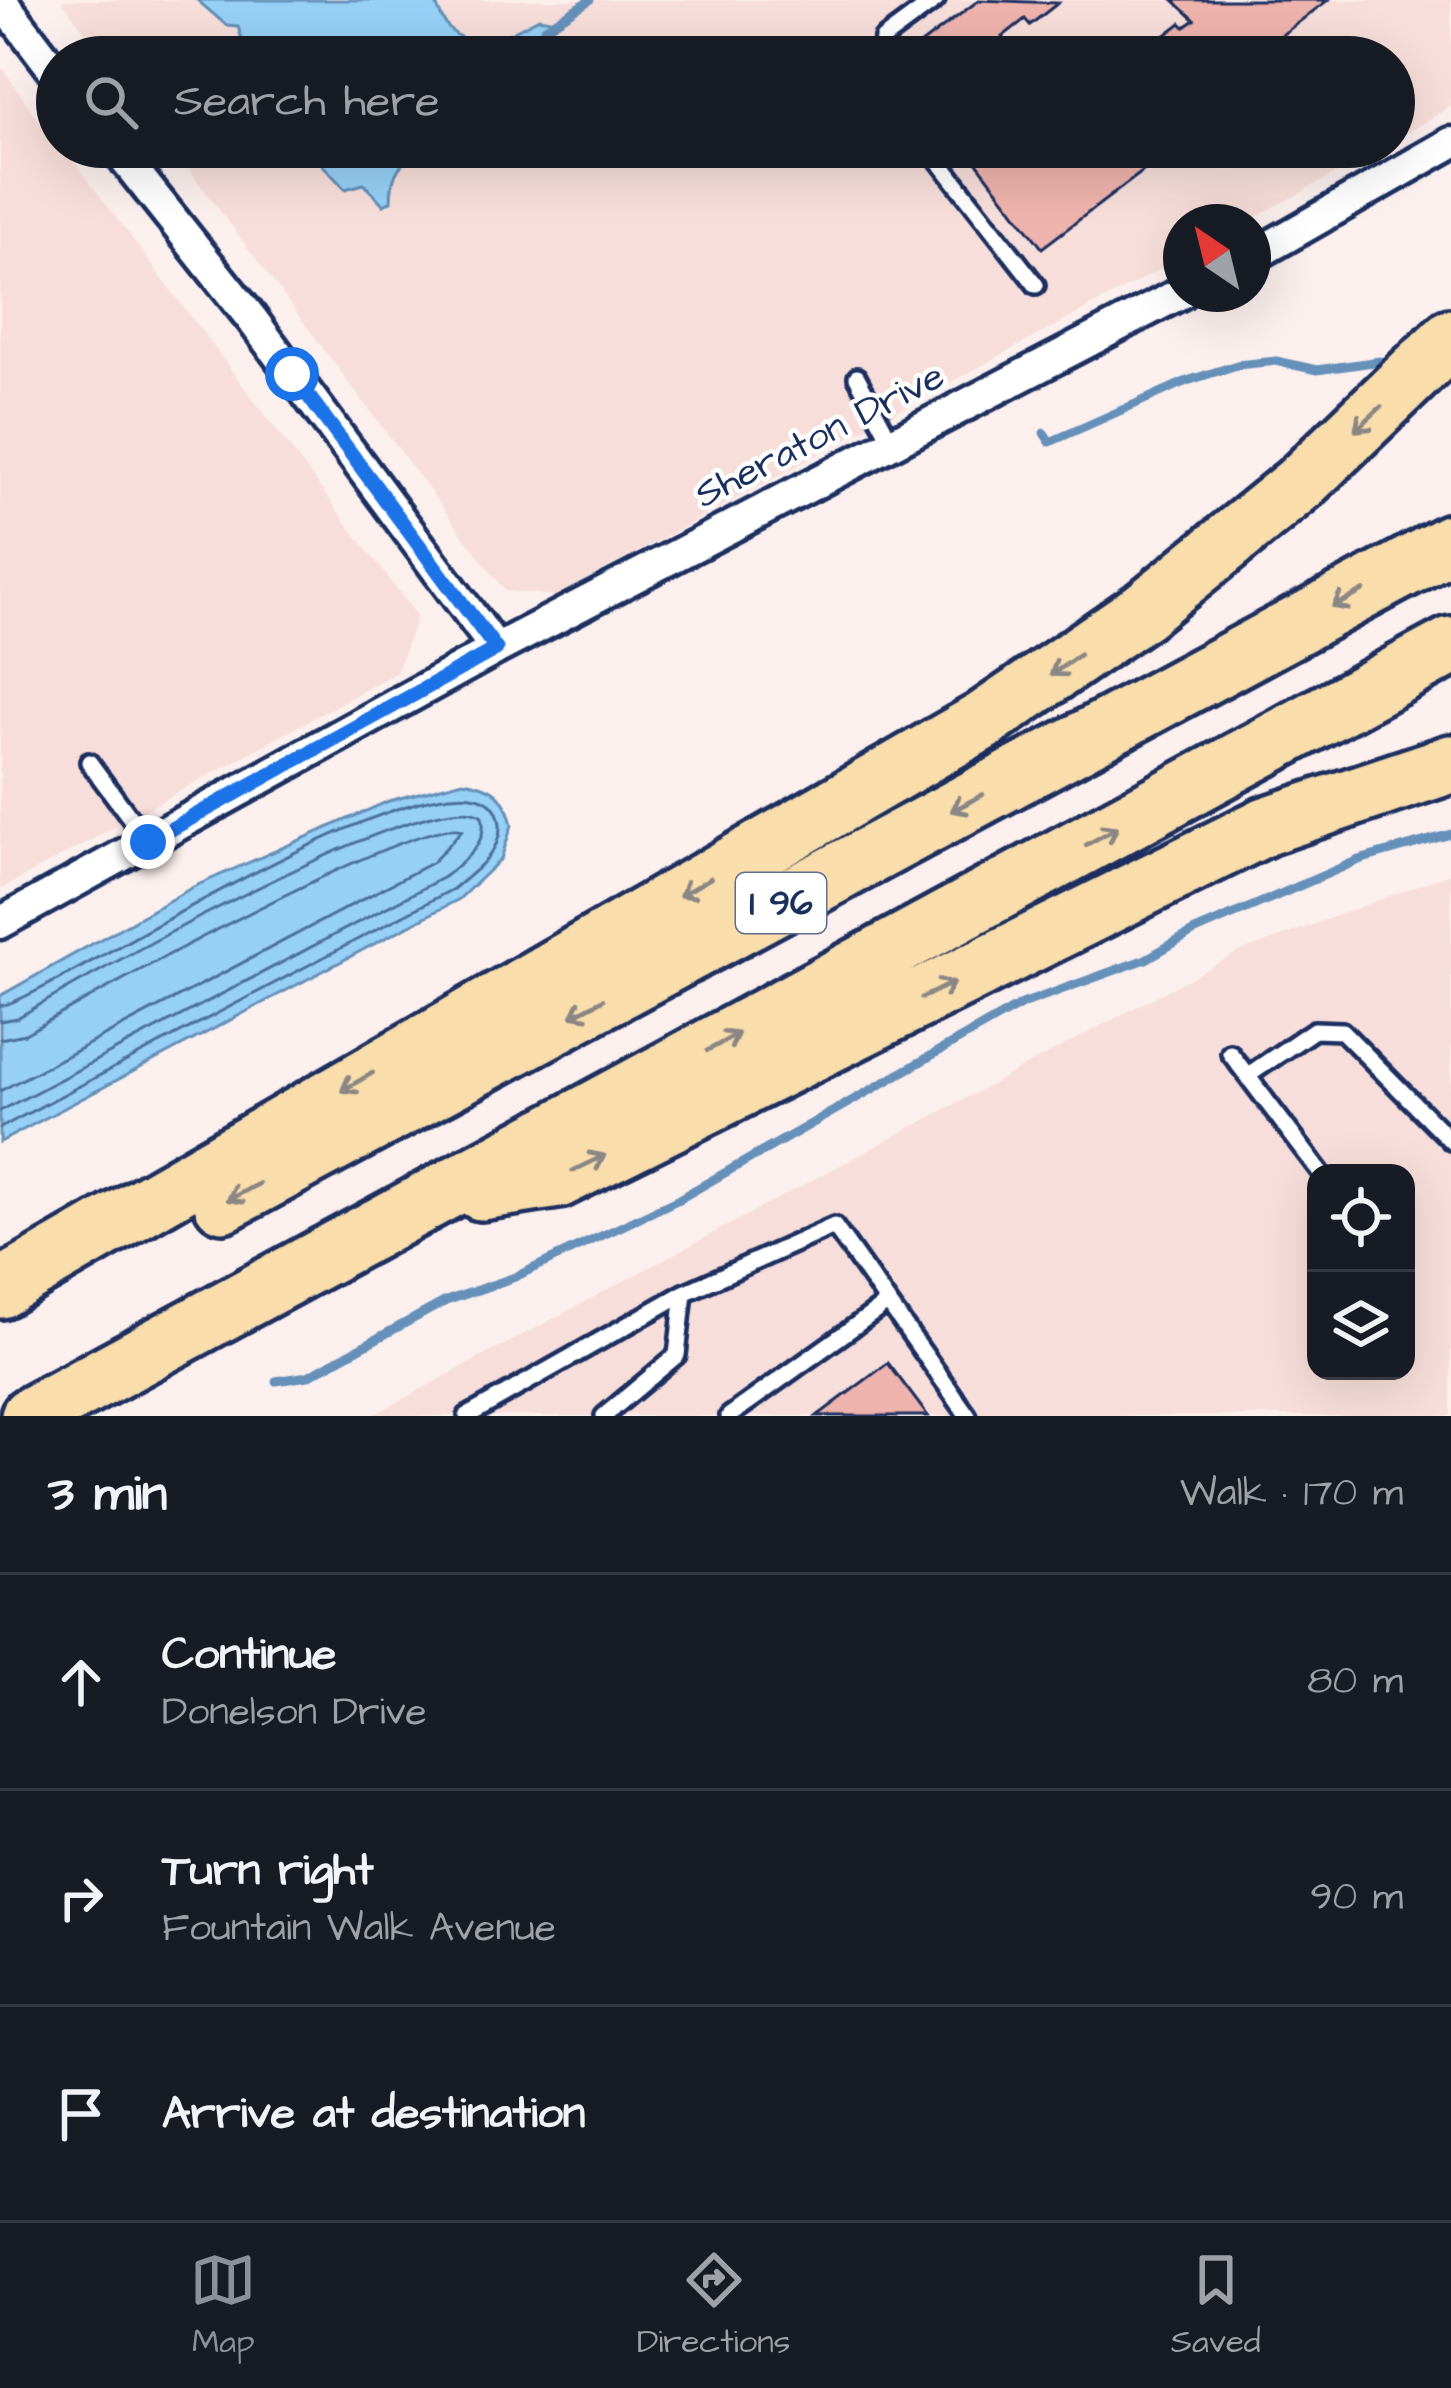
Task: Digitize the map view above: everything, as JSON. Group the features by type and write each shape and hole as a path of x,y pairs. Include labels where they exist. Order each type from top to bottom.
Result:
{"highway":[{"path":"0,1288 982,722 1143,611 1281,498 1451,338"},
{"name":"I 96","path":"0,1323 1451,544"},
{"name":"I 96","path":"30,1416 1451,646"},
{"path":"435,1198 558,1179 1266,826 1451,764"}],"street":[{"path":"1,0 36,46"},
{"path":"1415,164 1451,143"},
{"path":"132,168 251,318 496,649"},
{"path":"1271,246 1407,168"},
{"name":"Sheraton Drive","path":"0,923 496,649 1163,302"}],"lane":[{"path":"887,36 936,0"},
{"path":"944,168 1036,285"},
{"path":"857,377 892,443"},
{"path":"89,762 148,842"},
{"path":"1247,1076 1314,1030 1342,1031 1451,1141"},
{"path":"1230,1053 1314,1164"},
{"path":"467,1416 684,1293 834,1226 968,1416"},
{"path":"604,1416 677,1355 684,1293"},
{"path":"729,1416 886,1303"}],"shaded area":[{"path":"61,0 1451,0 1451,106 1415,128 1415,36 88,36"},
{"path":"0,64 36,116 36,168 79,168 417,616 397,672 0,890"},
{"path":"188,168 1346,168 1271,209 1271,204 1163,204 1163,268 556,596 505,591"},
{"path":"1451,873 1451,1416 371,1416 1237,953"}],"water":[{"path":"197,0 435,0 442,19 459,36 241,36 238,26 226,25"},
{"path":"539,18 551,20 552,32 504,36"},
{"path":"326,168 399,168 391,201 384,205 364,184 345,189"},
{"path":"463,781 496,793 512,825 501,859 459,899 0,1142 0,996 193,887 389,801"}],"building":[{"path":"979,0 1058,3 1030,25 1025,19 1003,36 932,36"},
{"path":"1173,0 1328,0 1281,36 1164,36 1181,23 1185,27 1195,20"},
{"path":"981,168 1147,168 1042,248"},
{"path":"888,1363 928,1416 817,1416"}],"waterway":[{"path":"544,29 590,0"},
{"path":"1044,433 1050,442 1187,381 1237,365 1276,361 1317,370 1380,361"},
{"path":"276,1381 308,1376 446,1301 515,1277 679,1199 1022,1004 1146,959 1193,932 1359,860 1451,834"}],"route":[{"path":"148,842 496,649 292,374"}]}
